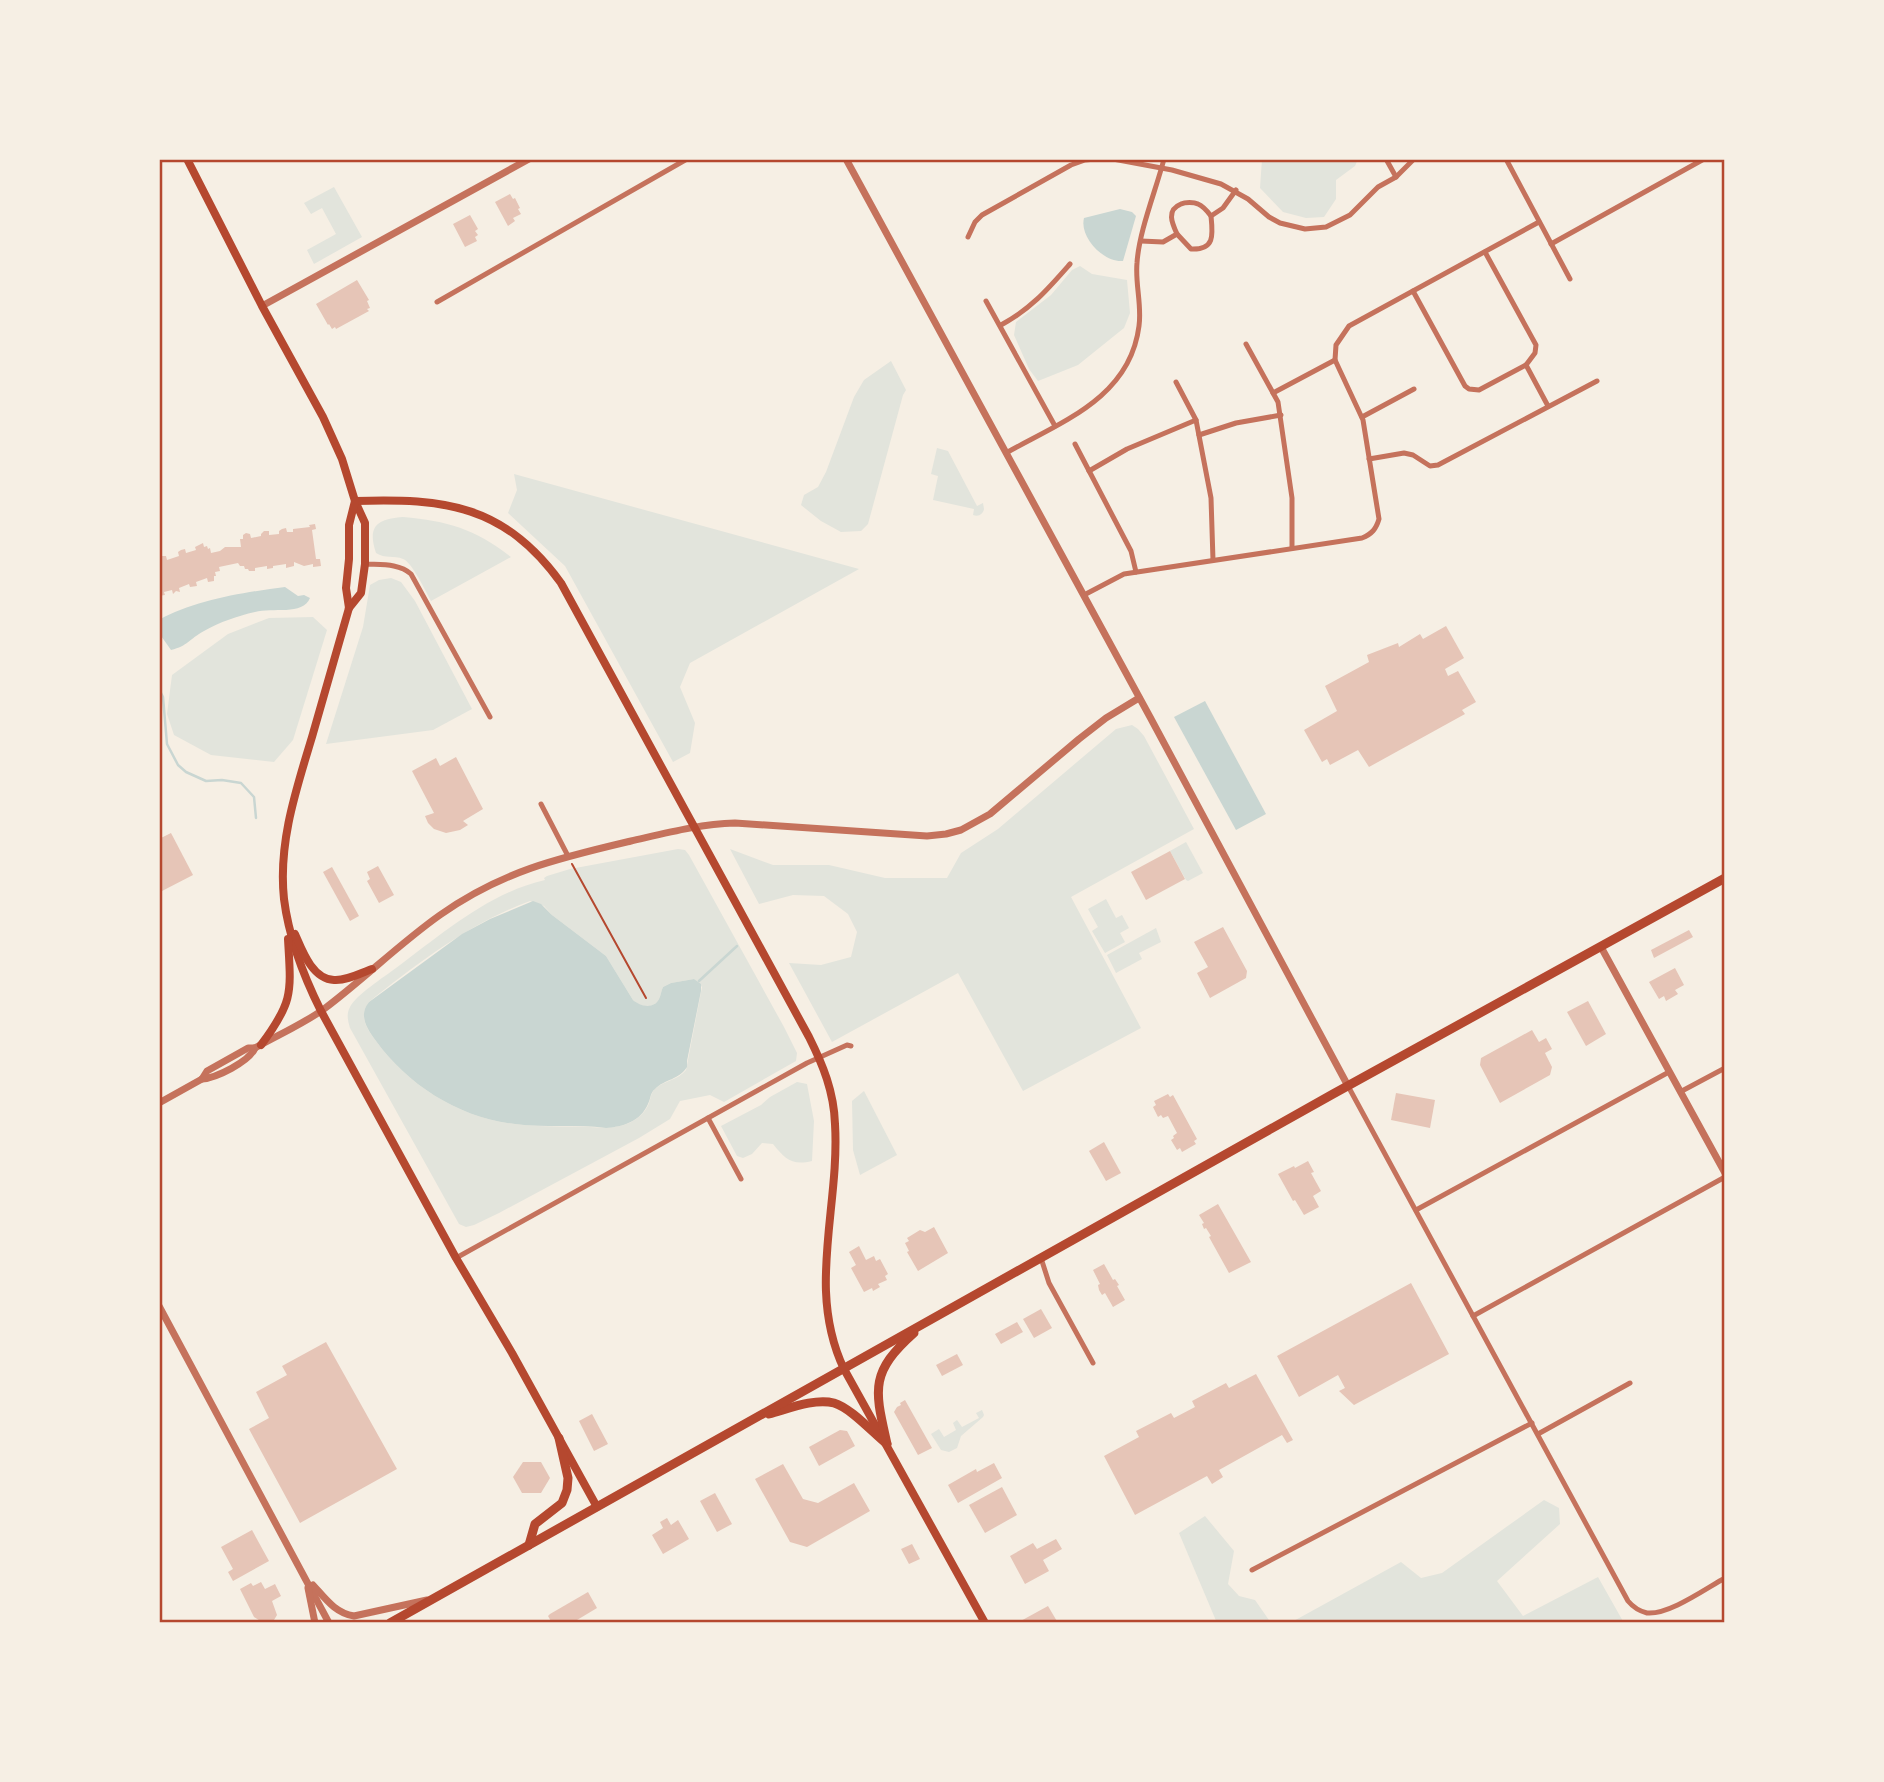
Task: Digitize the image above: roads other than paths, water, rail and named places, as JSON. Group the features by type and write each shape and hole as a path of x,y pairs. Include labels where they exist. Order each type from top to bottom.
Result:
{"main road":[{"path":"187,159 335,441 355,502 365,523 365,564 361,593 349,608 289,816 283,877 289,997 277,1023 258,1047"},
{"path":"355,502 411,501 467,509 516,534 548,564 561,583 819,1057 830,1088 836,1138 825,1275 825,1300 831,1337 844,1369 985,1623"},
{"path":"349,608 345,588 349,559 349,525 355,502"},
{"path":"390,1623 1725,878"},
{"path":"286,915 303,952 325,978 337,980 372,969"},
{"path":"286,915 302,971 321,1011 456,1258 597,1507"},
{"path":"887,1444 877,1397 881,1375 892,1356 927,1322"},
{"path":"757,1417 807,1404 831,1402 849,1412 887,1444"},
{"path":"529,1545 535,1524 562,1503 567,1490 568,1478 559,1437"}],"street":[{"path":"262,306 529,159"},
{"path":"437,302 687,159"},
{"path":"846,159 1625,1597 1636,1609 1649,1613 1657,1612 1674,1606 1725,1578"},
{"path":"968,237 975,222 990,210 1071,165 1095,159"},
{"path":"1113,159 1162,168 1221,184 1236,190 1280,223 1305,229 1317,229 1340,222 1378,187 1396,177 1414,160"},
{"path":"1006,453 1089,407 1122,374 1129,361 1135,346 1141,313 1137,261 1164,159"},
{"path":"1386,159 1396,177"},
{"path":"1506,159 1570,279"},
{"path":"1551,244 1704,159"},
{"path":"1211,216 1223,208 1236,190"},
{"path":"1187,202 1199,204 1211,216 1213,235 1210,243 1201,249 1191,249 1177,234 1171,218 1177,205 1187,202"},
{"path":"1084,595 1124,574 1362,538 1373,532 1379,519 1362,417 1335,360 1335,345 1349,326 1539,222"},
{"path":"1141,240 1163,242 1177,234"},
{"path":"1413,291 1469,389 1479,390 1526,365 1535,353 1536,345 1485,252"},
{"path":"1001,325 1038,300 1070,264"},
{"path":"986,301 1055,426"},
{"path":"1246,344 1278,402 1293,498 1292,548"},
{"path":"1273,393 1335,360"},
{"path":"1526,365 1548,406"},
{"path":"1369,459 1404,453 1413,455 1430,466 1438,465 1597,381"},
{"path":"1176,382 1196,420 1211,498 1213,560"},
{"path":"1362,417 1414,389"},
{"path":"1199,435 1236,423 1280,415"},
{"path":"1089,471 1127,449 1196,420"},
{"path":"1075,444 1131,551 1136,572"},
{"path":"365,564 396,566 411,574 490,717"},
{"path":"159,1103 202,1079 207,1071 218,1064 248,1048 258,1047 321,1011 439,916 483,888 530,867 695,827 735,824 927,836 954,832 977,823 990,814 1097,725 1139,698"},
{"path":"541,804 568,856"},
{"path":"1473,1316 1725,1175 1601,947"},
{"path":"456,1258 819,1057 847,1045 851,1046"},
{"path":"1680,1092 1725,1068"},
{"path":"1416,1210 1669,1072"},
{"path":"708,1118 741,1180"},
{"path":"1041,1258 1049,1283 1093,1363"},
{"path":"159,1306 330,1623"},
{"path":"1538,1434 1630,1383"},
{"path":"1252,1570 1532,1423"},
{"path":"305,1577 335,1608 348,1615 360,1616 434,1598"},
{"path":"305,1577 315,1623"}],"waterway":[{"path":"161,693 167,744 178,765 186,772 206,781 241,783 254,797 256,818"},
{"path":"699,981 737,946"}]}
